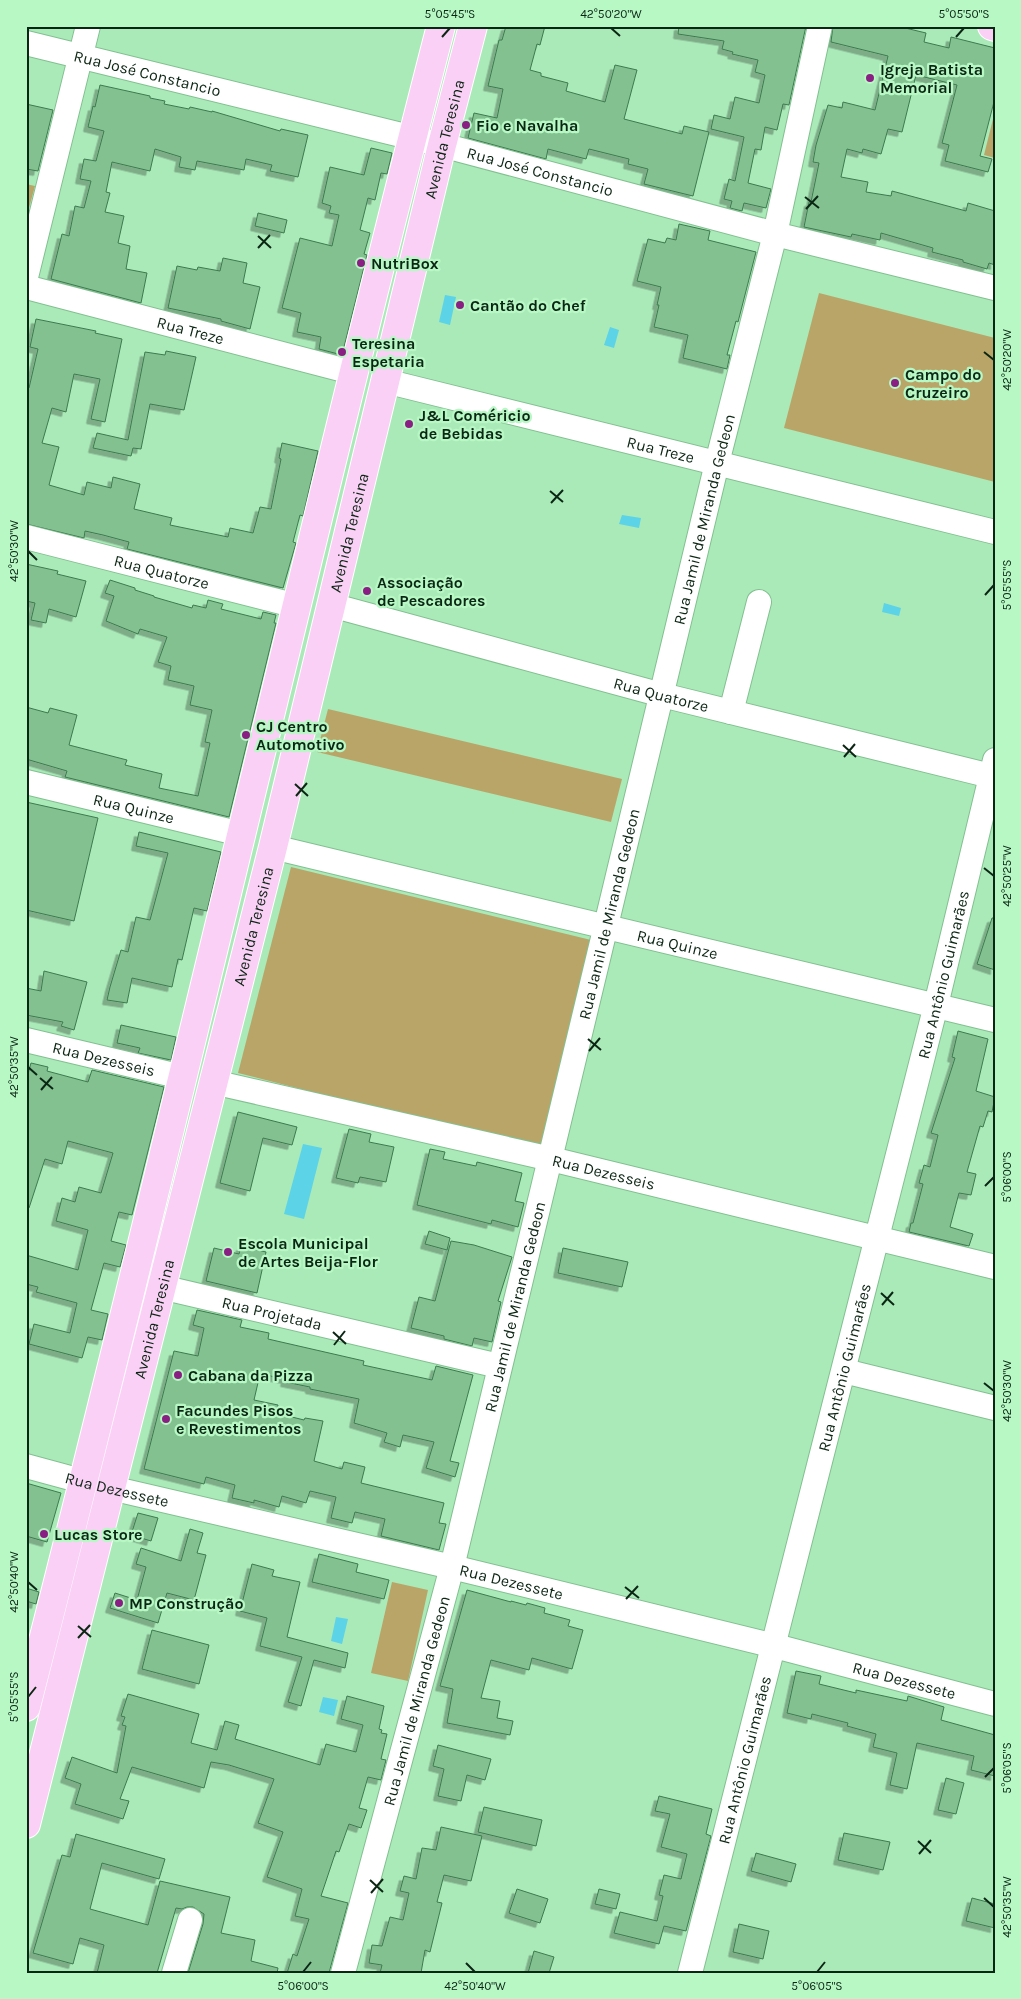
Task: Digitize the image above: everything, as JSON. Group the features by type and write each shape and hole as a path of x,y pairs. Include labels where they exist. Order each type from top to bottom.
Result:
{"main road":[{"name":"Avenida Teresina","path":"26,1707 85,1482 241,834 441,26"},
{"name":"Avenida Teresina","path":"26,1824 273,847 442,145 473,26"},
{"path":"265,736 298,744"},
{"path":"65,1556 92,1562"},
{"path":"48,1623 76,1629"}],"street":[{"path":"26,277 88,26"},
{"name":"Rua Jamil de Miranda Gedeon","path":"343,1973 452,1567 717,464 775,234 820,26"},
{"name":"Rua José Constancio","path":"26,43 442,145 775,234 995,288"},
{"name":"Rua Treze","path":"26,287 355,372"},
{"name":"Rua Treze","path":"385,381 995,532"},
{"name":"Rua Quatorze","path":"26,537 298,606"},
{"path":"731,712 759,602"},
{"name":"Rua Quatorze","path":"331,605 662,695 993,771"},
{"name":"Rua Antônio Guimarães","path":"690,1973 878,1238 993,771"},
{"name":"Rua Quinze","path":"26,782 241,834"},
{"name":"Rua Quinze","path":"273,847 995,1020"},
{"name":"Rua Dezesseis","path":"26,1040 182,1077"},
{"name":"Rua Dezesseis","path":"213,1082 551,1159 995,1267"},
{"name":"Rua Projetada","path":"161,1287 499,1366"},
{"path":"844,1371 995,1408"},
{"name":"Rua Dezessete","path":"26,1466 85,1482 452,1567 775,1646 995,1704"},
{"path":"174,1973 190,1920"}],"shaded area":[{"path":"995,111 995,158 984,155"},
{"path":"26,184 35,186 26,219"},
{"name":"Campo do Cruzeiro","path":"819,293 995,338 995,482 784,428"},
{"path":"328,709 622,779 611,822 317,752"},
{"path":"291,867 591,940 542,1151 238,1073"},
{"path":"392,1582 428,1590 408,1681 371,1673"}],"water":[{"path":"445,295 456,297 450,325 439,322"},
{"path":"610,327 619,330 614,348 604,345"},
{"path":"622,515 641,518 639,528 619,524"},
{"path":"884,603 901,608 899,616 882,612"},
{"path":"303,1144 322,1148 304,1219 284,1214"},
{"path":"336,1617 348,1619 342,1644 331,1641"},
{"path":"323,1697 338,1700 334,1716 319,1712"}],"building":[{"path":"506,26 545,26 540,45 537,44 530,70 541,73 541,76 568,83 566,91 605,102 615,65 637,70 624,119 682,134 684,126 709,132 693,196 644,184 648,169 628,164 629,159 589,149 586,159 548,149 546,159 468,138 474,113 497,118 503,89 488,86 499,40 502,40"},
{"path":"679,26 806,26 789,105 783,104 777,130 765,127 761,150 755,149 748,183 771,189 766,208 744,203 742,211 730,208 732,201 724,199 729,179 735,181 744,137 711,129 714,115 730,119 735,97 759,103 765,75 755,72 758,60 732,54 733,52 722,49 724,41 678,34"},
{"path":"833,26 897,26 926,33 924,42 949,48 951,37 995,48 995,98 980,156 992,159 988,172 945,161 949,145 942,143 957,85 916,75 902,132 888,129 881,154 863,149 862,153 847,149 841,177 868,182 866,192 891,196 892,191 966,211 968,203 995,211 995,265 989,263 987,269 963,262 963,260 932,252 933,248 881,233 880,240 852,234 851,237 804,227 819,163 813,162 816,145 828,105 842,108 843,102 875,110 888,56 831,42"},
{"path":"100,85 150,96 150,98 165,101 164,104 212,111 280,131 281,129 308,135 298,177 270,171 272,165 246,159 244,170 197,161 195,170 179,167 181,157 155,149 150,171 112,162 106,192 110,193 105,212 124,216 118,243 130,246 126,269 147,273 141,303 51,279 62,234 69,236 75,206 84,208 91,181 80,179 84,159 96,161 104,131 88,127"},
{"path":"26,104 53,110 38,171 26,169"},
{"path":"371,148 392,153 387,174 381,173 375,200 368,198 360,230 370,233 364,254 367,255 342,355 319,349 321,337 297,332 301,313 282,308 300,238 332,246 339,215 329,213 331,206 322,203 330,167 364,175"},
{"path":"258,213 287,220 284,233 255,226"},
{"path":"679,224 710,231 708,240 756,252 738,322 736,321 727,355 730,355 727,369 683,358 688,335 654,327 661,287 637,281 648,239 665,243 667,238 676,240"},
{"path":"223,258 247,263 243,283 260,287 250,329 221,321 221,319 168,308 177,266 197,270 198,267 220,271"},
{"path":"36,319 96,331 95,333 122,339 105,422 91,419 100,379 74,374 66,412 52,408 42,443 59,447 49,485 84,495 87,482 111,488 113,477 140,484 134,509 172,518 170,525 228,537 230,528 253,533 260,507 271,509 281,459 279,458 282,443 318,451 303,516 300,515 293,542 296,543 283,588 127,549 129,542 103,535 85,531 84,538 26,524 26,387 29,388 38,349 30,347"},
{"path":"166,351 196,357 184,410 150,404 141,449 133,448 131,456 93,448 97,433 128,440 145,352 165,355"},
{"path":"26,564 58,571 57,574 86,581 76,617 49,609 46,623 31,620 35,603 26,601"},
{"path":"110,580 135,588 135,590 154,597 192,608 193,605 206,608 208,600 223,604 221,609 261,619 263,612 276,615 274,623 276,623 229,817 65,777 67,771 26,759 26,707 48,713 50,708 77,715 69,745 127,760 125,765 162,774 159,788 198,796 210,743 205,742 212,710 190,705 194,686 168,680 171,666 158,662 167,637 140,629 138,634 106,621 114,596 105,593"},
{"path":"26,802 98,818 74,921 26,910"},
{"path":"139,832 221,852 207,911 194,908 182,960 178,959 172,987 132,978 127,1003 107,1000 110,987 121,950 128,952 136,917 150,920 168,853 136,846"},
{"path":"992,918 995,918 995,970 977,964"},
{"path":"44,971 87,982 74,1030 61,1026 63,1022 26,1015 26,988 41,991"},
{"path":"121,1025 176,1037 171,1060 138,1053 140,1048 117,1043"},
{"path":"958,1031 988,1039 976,1091 995,1097 992,1112 988,1111 983,1127 980,1126 967,1172 976,1174 971,1195 959,1193 950,1227 973,1234 969,1246 909,1232 923,1184 919,1183 924,1165 930,1167 938,1135 931,1133 955,1058 952,1057"},
{"path":"31,1063 48,1067 47,1071 88,1082 92,1070 164,1087 132,1215 119,1212 111,1241 126,1245 120,1267 104,1263 91,1310 108,1314 102,1340 88,1337 82,1358 29,1344 34,1324 70,1333 77,1303 36,1292 38,1287 26,1284 26,1255 78,1270 88,1230 56,1221 62,1198 75,1202 79,1187 101,1193 113,1153 68,1141 62,1164 45,1159 29,1208 26,1207 26,1081"},
{"path":"238,1112 297,1127 292,1145 263,1138 250,1191 220,1183"},
{"path":"349,1129 371,1134 369,1142 394,1147 386,1182 360,1177 358,1183 336,1178"},
{"path":"430,1149 445,1152 443,1159 476,1166 477,1162 522,1173 515,1201 524,1203 518,1227 492,1220 491,1224 417,1205"},
{"path":"429,1231 450,1238 447,1250 425,1244"},
{"path":"451,1241 474,1245 512,1257 498,1301 501,1302 492,1342 474,1338 472,1346 444,1339 444,1336 411,1328 419,1297 435,1301"},
{"path":"241,1246 266,1252 257,1293 206,1281 214,1248 239,1254"},
{"path":"563,1248 628,1262 622,1287 558,1273"},
{"path":"197,1310 242,1320 240,1327 269,1333 268,1339 364,1361 363,1365 432,1380 436,1366 473,1375 450,1461 459,1463 455,1477 426,1468 434,1442 403,1435 400,1447 384,1442 387,1433 354,1423 359,1399 310,1389 310,1387 285,1382 286,1379 260,1374 254,1400 278,1405 276,1413 304,1420 305,1418 323,1421 314,1461 342,1469 344,1462 365,1467 361,1483 444,1503 439,1523 446,1524 439,1550 381,1536 385,1519 355,1512 352,1523 331,1518 336,1497 310,1491 306,1503 282,1496 279,1507 254,1500 254,1503 232,1498 235,1485 206,1477 204,1484 144,1469 174,1351 198,1356 204,1328 193,1325"},
{"path":"26,1483 61,1493 47,1542 26,1536"},
{"path":"138,1513 158,1518 151,1541 131,1535"},
{"path":"190,1529 203,1533 197,1553 206,1555 194,1600 167,1593 158,1623 110,1608 115,1593 137,1600 146,1567 136,1564 141,1548 181,1561"},
{"path":"319,1554 358,1564 356,1572 389,1580 384,1599 312,1582"},
{"path":"252,1564 274,1570 272,1576 300,1582 287,1637 348,1653 345,1668 314,1660 301,1706 288,1702 302,1657 260,1646 267,1618 240,1611"},
{"path":"26,1588 39,1592 36,1604 26,1601"},
{"path":"467,1590 511,1602 526,1605 527,1603 545,1608 544,1613 570,1620 568,1626 583,1630 572,1669 532,1658 529,1670 491,1660 481,1698 500,1701 497,1718 513,1721 510,1735 447,1723 453,1689 440,1686"},
{"path":"152,1630 209,1645 199,1684 142,1669"},
{"path":"796,1671 821,1676 819,1684 856,1693 856,1690 907,1701 908,1696 944,1707 941,1720 995,1735 995,1776 971,1770 974,1756 917,1743 907,1789 890,1785 897,1753 873,1747 876,1734 847,1726 848,1723 812,1714 811,1719 787,1713"},
{"path":"128,1694 199,1714 191,1743 217,1750 225,1721 239,1725 235,1739 320,1765 326,1744 356,1752 363,1725 341,1719 347,1696 384,1706 379,1729 382,1730 381,1733 387,1734 381,1759 386,1760 381,1780 368,1777 359,1808 367,1810 361,1828 349,1824 339,1852 336,1851 321,1896 348,1903 329,1973 287,1973 293,1954 297,1956 309,1919 295,1916 302,1889 267,1877 283,1832 258,1823 274,1779 229,1765 211,1762 204,1788 132,1767 120,1799 129,1801 123,1819 75,1804 81,1784 65,1778 72,1757 117,1773 126,1726 122,1725 125,1717 121,1716"},
{"path":"438,1745 491,1759 485,1780 467,1775 461,1801 438,1796 444,1769 433,1766"},
{"path":"946,1778 964,1783 956,1814 938,1810"},
{"path":"659,1796 712,1809 706,1834 711,1836 686,1931 664,1926 659,1944 614,1933 620,1912 657,1921 663,1896 659,1895 664,1875 681,1879 687,1854 661,1847 670,1814 655,1811"},
{"path":"484,1807 542,1820 536,1846 478,1832"},
{"path":"441,1827 482,1836 471,1881 444,1875 437,1902 442,1903 430,1952 425,1950 421,1973 380,1973 382,1965 369,1963 372,1945 382,1946 390,1917 403,1920 409,1893 400,1891 404,1876 416,1879 422,1848 436,1850"},
{"path":"844,1833 890,1842 883,1870 838,1860"},
{"path":"76,1834 165,1859 159,1879 102,1863 90,1909 148,1925 160,1881 230,1897 221,1933 255,1940 251,1961 278,1968 277,1973 188,1973 203,1924 204,1914 193,1907 176,1908 157,1973 97,1973 104,1945 80,1938 73,1964 33,1953 62,1855 70,1857"},
{"path":"756,1853 796,1864 791,1882 751,1871"},
{"path":"517,1889 548,1899 540,1923 509,1913"},
{"path":"599,1889 620,1894 616,1909 595,1904"},
{"path":"972,1898 995,1904 995,1928 966,1921"},
{"path":"739,1924 769,1931 763,1959 733,1952"},
{"path":"534,1951 554,1957 549,1973 528,1973"}],"place":[{"name":"Igreja Batista Memorial","path":"870,78"},
{"name":"Fio e Navalha","path":"466,125"},
{"name":"NutriBox","path":"361,263"},
{"name":"Cantão do Chef","path":"460,305"},
{"name":"Teresina Espetaria","path":"342,352"},
{"name":"Campo do Cruzeiro","path":"895,383"},
{"name":"J&L Coméricio de Bebidas","path":"409,424"},
{"name":"Associação de Pescadores","path":"367,591"},
{"name":"CJ Centro Automotivo","path":"246,735"},
{"name":"Escola Municipal de Artes Beija-Flor","path":"228,1252"},
{"name":"Cabana da Pizza","path":"178,1375"},
{"name":"Facundes Pisos e Revestimentos","path":"166,1419"},
{"name":"Lucas Store","path":"44,1534"},
{"name":"MP Construção","path":"119,1603"}]}
